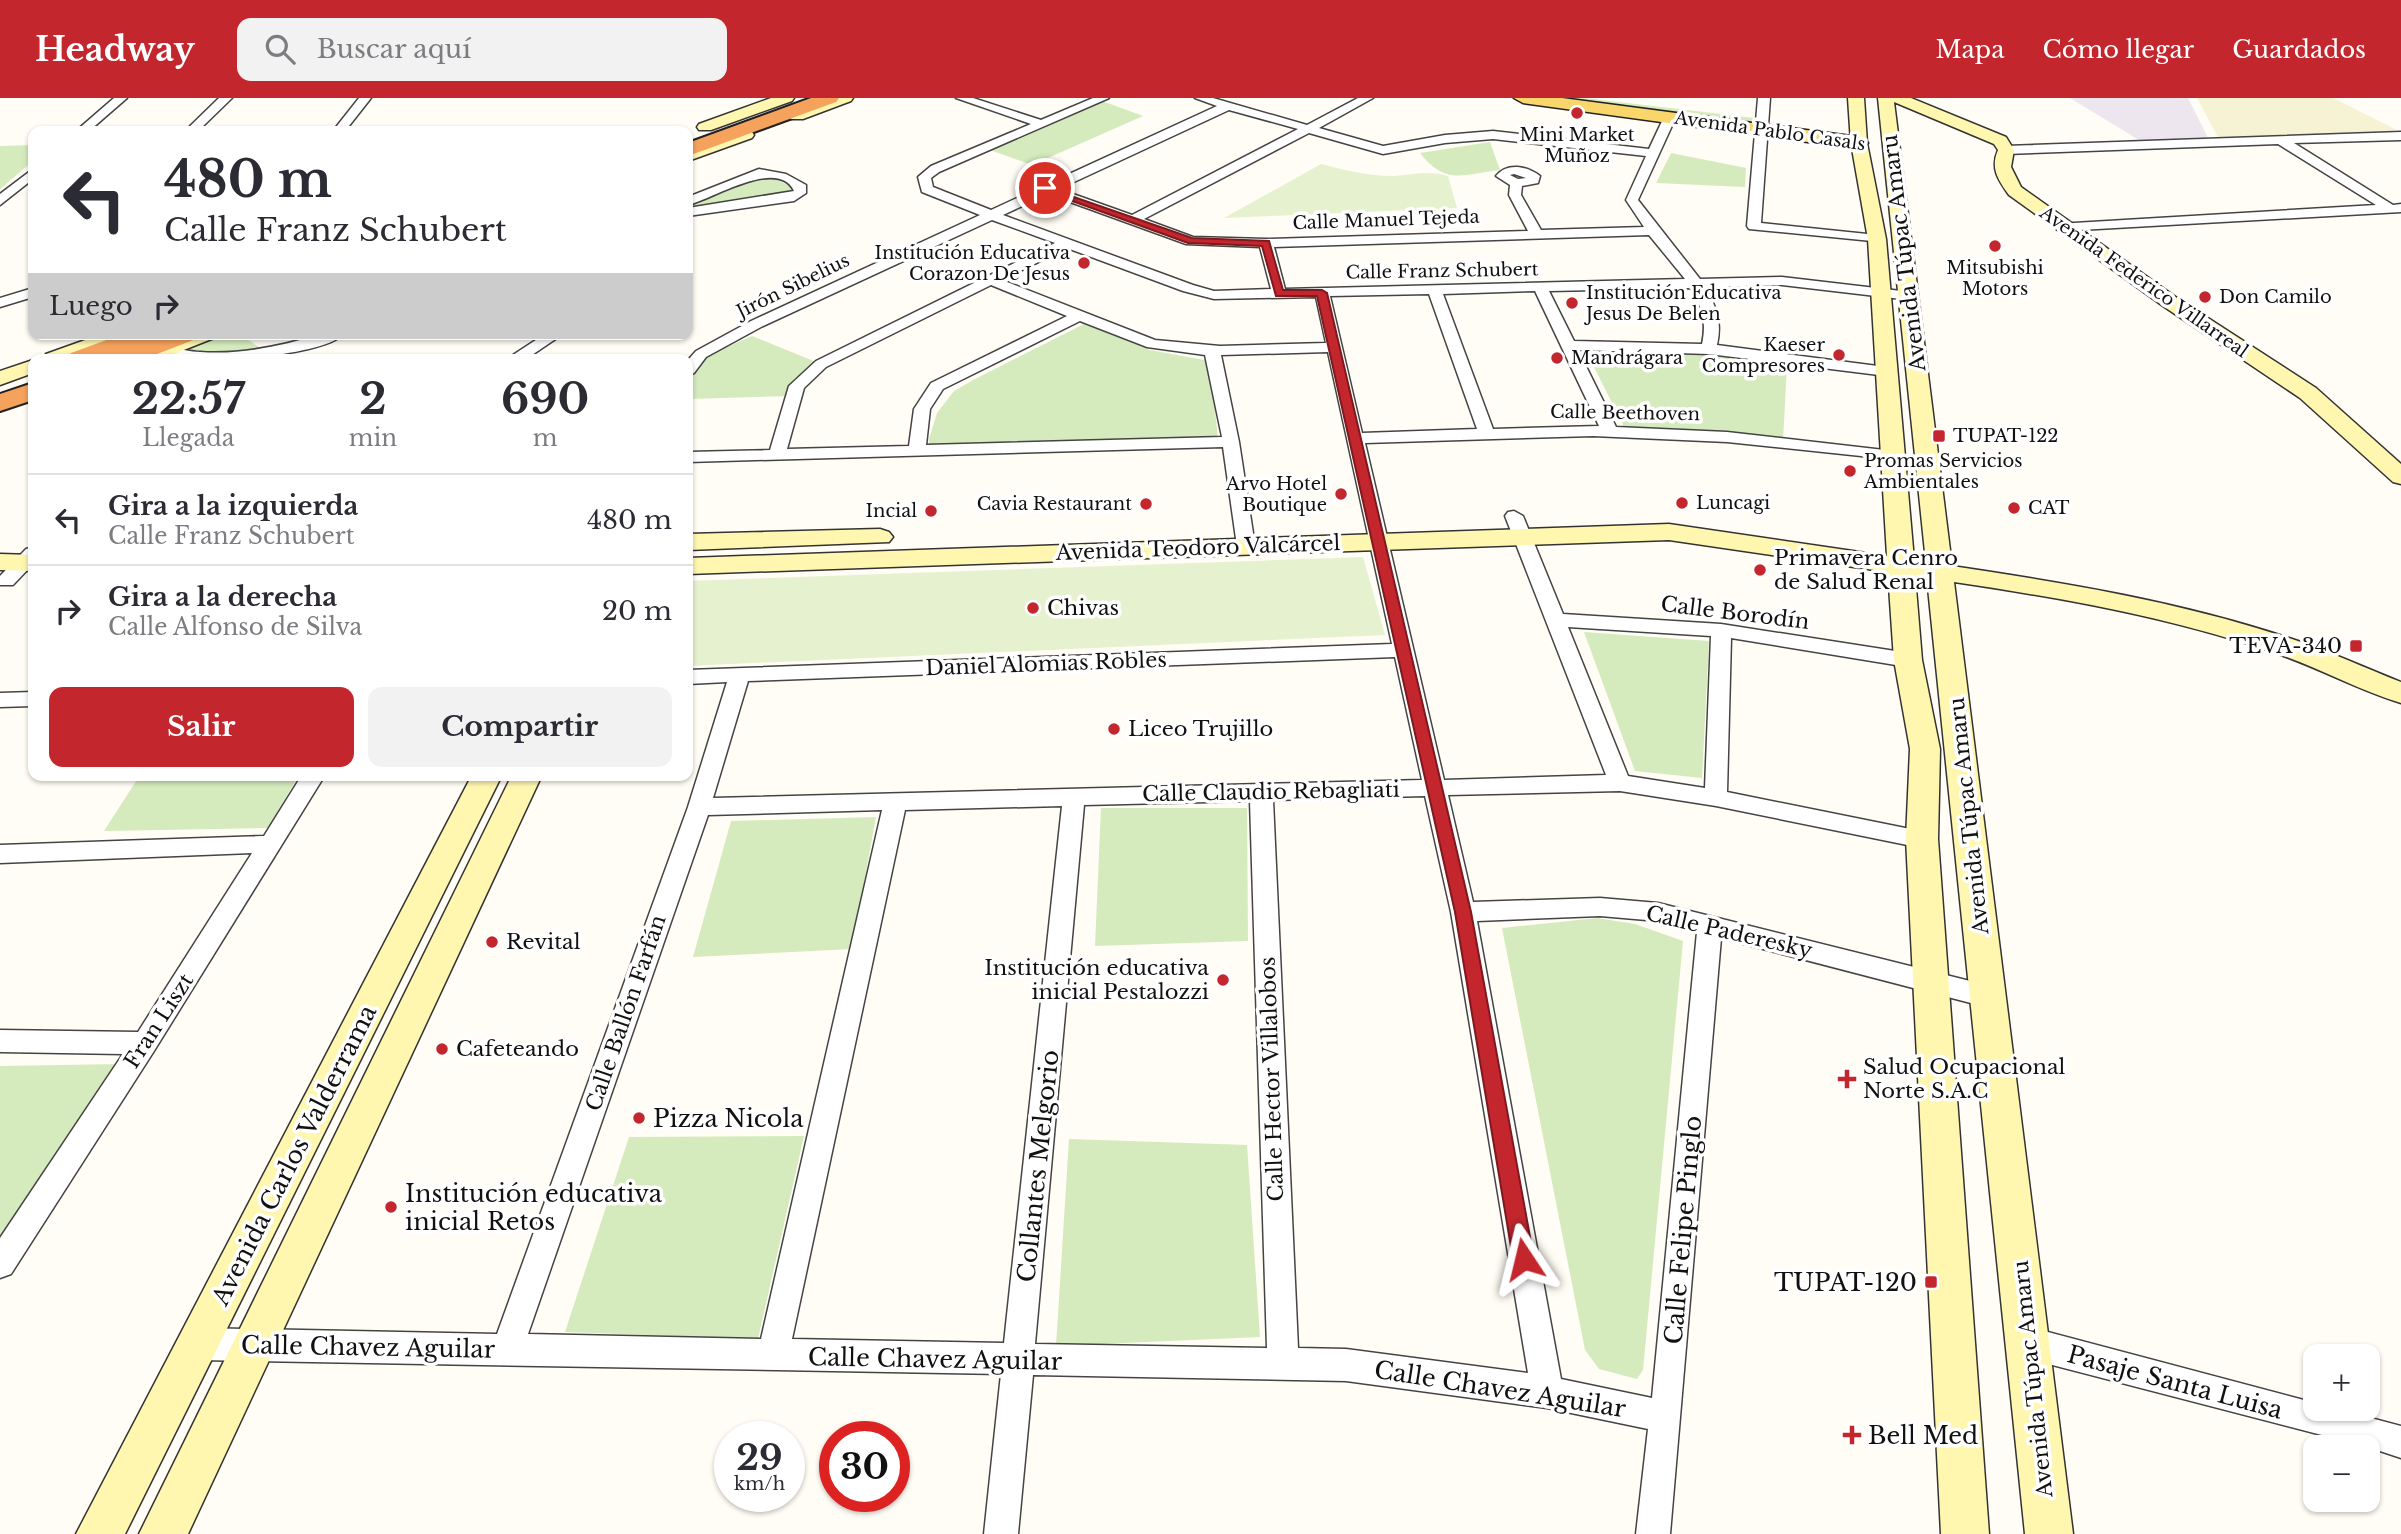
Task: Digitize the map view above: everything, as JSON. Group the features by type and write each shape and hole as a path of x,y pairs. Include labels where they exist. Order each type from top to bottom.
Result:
{"highway":[{"path":"693,137 740,117 802,98"},
{"path":"693,148 829,98"},
{"path":"133,354 171,340"},
{"path":"111,354 149,348"},
{"path":"0,387 28,378"},
{"path":"0,403 28,393"}],"main road":[{"path":"693,154 845,98"},
{"name":"Avenida Pablo Casals","path":"1523,98 1670,117 1761,124"},
{"name":"Avenida Pablo Casals","path":"1600,98 1761,124 1892,141"},
{"name":"Avenida Túpac Amaru","path":"1856,98 1859,137 1877,239 1908,660 1925,749 1922,839 1965,1534"},
{"path":"1896,98 1994,136 2006,150"},
{"name":"Avenida Túpac Amaru","path":"1896,98 1892,141 2049,1534"},
{"path":"693,131 740,117 779,99"},
{"name":"Avenida Federico Villarreal","path":"2006,150 2001,172 2015,191 2062,228 2308,393 2401,477"},
{"path":"68,354 106,340"},
{"path":"149,348 182,340"},
{"path":"0,378 28,368"},
{"path":"0,411 28,400"},
{"name":"Avenida Teodoro Valcárcel","path":"693,566 883,548 1244,535 1517,526 1669,532 1901,555 2048,589 2148,599 2226,628 2362,666 2401,672"},
{"name":"Avenida Teodoro Valcárcel","path":"693,542 883,548"},
{"name":"Avenida Teodoro Valcárcel","path":"2362,666 2401,693"},
{"name":"Avenida Carlos Valderrama","path":"100,1534 484,781"},
{"name":"Avenida Carlos Valderrama","path":"163,1534 524,781"}],"street":[{"path":"88,126 121,98"},
{"path":"196,126 226,98"},
{"path":"343,126 365,98"},
{"path":"966,98 1042,124 1103,98"},
{"path":"1201,98 1383,150 1445,139 1493,135 1655,153"},
{"path":"1764,98 1754,226 1877,239"},
{"path":"1133,220 1359,99"},
{"name":"Jirón Sibelius","path":"693,364 701,354 756,324 988,214 1227,106"},
{"path":"1670,117 1632,200 1695,282 1710,309 1713,328 1709,349"},
{"name":"Calle Franz Schubert","path":"1042,124 935,169 924,177 927,188 988,214 1188,289 1214,295 1782,281 1910,296"},
{"path":"2006,150 2401,136"},
{"path":"2280,140 2396,208"},
{"path":"693,199 759,173 772,173 802,188 794,197 693,211"},
{"path":"1,199 28,177"},
{"path":"1516,183 1515,195 1537,235"},
{"path":"693,188 708,193"},
{"name":"Calle Manuel Tejeda","path":"1045,188 1191,241 1266,243 1653,230"},
{"path":"1,199 23,197"},
{"path":"2062,228 2396,208"},
{"path":"777,454 797,386 821,364 1066,243"},
{"path":"1266,243 1279,293"},
{"path":"990,280 1152,344 1212,350 1333,346"},
{"path":"1541,289 1610,432"},
{"path":"1434,290 1487,434"},
{"path":"1322,293 1463,912 1547,1392"},
{"path":"0,303 28,294"},
{"path":"917,451 919,416 923,401 937,386 1080,315"},
{"path":"264,340 278,350"},
{"path":"260,354 315,340"},
{"path":"523,354 546,340"},
{"path":"1568,345 1709,349 1887,371"},
{"path":"149,348 180,354"},
{"path":"1212,350 1231,442 1244,535"},
{"name":"Calle Beethoven","path":"1355,438 1610,432 1727,437 1893,456"},
{"path":"693,457 1231,442"},
{"path":"1517,526 1620,783"},
{"name":"Calle Borodín","path":"1556,620 1721,630 1908,660"},
{"path":"1716,799 1721,630"},
{"name":"Daniel Alomias Robles","path":"693,677 1404,650"},
{"name":"Calle Ballón Farfán","path":"507,1350 699,807 740,675"},
{"path":"0,700 28,699"},
{"name":"Fran Liszt","path":"0,1264 145,1044 310,781"},
{"name":"Calle Claudio Rebagliati","path":"699,807 1620,783 1922,839"},
{"name":"Calle Hector Villalobos","path":"1261,792 1283,1364"},
{"name":"Collantes Melgorio","path":"1002,1534 1074,797"},
{"path":"774,1356 895,802"},
{"path":"0,854 271,844"},
{"name":"Calle Paderesky","path":"1463,912 1600,907 1658,912 1990,997"},
{"name":"Calle Felipe Pinglo","path":"1653,1534 1710,926"},
{"path":"0,1041 145,1044"},
{"name":"Pasaje Santa Luisa","path":"2029,1343 2401,1442"},
{"name":"Calle Chavez Aguilar","path":"199,1344 1346,1365 1547,1392 1666,1417"}],"shaded area":[{"path":"2070,98 2188,98 2209,140 2139,140"},
{"path":"2197,98 2333,98 2397,130 2219,139"}],"green space":[{"path":"1542,98 1584,98 1755,118 1755,126"},
{"path":"1102,101 1143,116 1032,165 990,150"},
{"path":"1490,142 1500,170 1465,175 1447,174 1429,163 1420,153"},
{"path":"28,145 28,165 0,189 0,146"},
{"path":"1671,153 1746,168 1745,187 1656,183"},
{"path":"1321,164 1374,175 1427,173 1448,176 1457,208 1224,218"},
{"path":"773,178 792,187 797,194 693,213 693,203 747,180"},
{"path":"1084,324 1150,350 1210,361 1218,439 929,446 937,413 954,391"},
{"path":"752,336 821,364 790,396 693,399 693,372 699,365 701,354 722,349"},
{"path":"209,340 248,340 262,349 256,353 190,354 183,349"},
{"path":"1593,350 1724,354 1787,364 1783,441 1727,437 1695,430 1624,427 1587,353"},
{"name":"Chivas","path":"1363,557 1385,635 693,666 693,581"},
{"path":"1584,632 1709,641 1702,778 1635,771"},
{"path":"136,781 295,781 268,828 104,831"},
{"path":"1101,808 1247,808 1248,941 1095,946"},
{"path":"876,817 852,949 693,957 731,821"},
{"path":"1597,918 1635,924 1683,941 1643,1370 1637,1379 1599,1369 1585,1350 1502,928"},
{"path":"123,1064 0,1255 0,1066"},
{"path":"804,1136 758,1339 565,1332 629,1137"},
{"path":"1069,1139 1247,1145 1260,1337 1056,1346"}],"place":[{"name":"Mini Market Muñoz","path":"1577,113"},
{"name":"Mitsubishi Motors","path":"1995,246"},
{"name":"Institución Educativa Corazon De Jesus","path":"1084,263"},
{"name":"Don Camilo","path":"2205,297"},
{"name":"Institución Educativa Jesus De Belen","path":"1572,303"},
{"name":"Kaeser Compresores","path":"1839,355"},
{"name":"Mandrágara","path":"1557,358"},
{"name":"TUPAT-122","path":"1939,436"},
{"name":"Promas Servicios Ambientales","path":"1850,471"},
{"name":"Arvo Hotel Boutique","path":"1341,494"},
{"name":"Luncagi","path":"1682,503"},
{"name":"Cavia Restaurant","path":"1146,504"},
{"name":"CAT","path":"2014,508"},
{"name":"Incial","path":"931,511"},
{"name":"Primavera Cenro de Salud Renal","path":"1760,570"},
{"name":"Chivas","path":"1033,608"},
{"name":"TEVA-340","path":"2356,646"},
{"name":"Liceo Trujillo","path":"1114,729"},
{"name":"Revital","path":"492,942"},
{"name":"Institución educativa inicial Pestalozzi","path":"1223,980"},
{"name":"Cafeteando","path":"442,1049"},
{"name":"Salud Ocupacional Norte S.A.C","path":"1847,1079"},
{"name":"Pizza Nicola","path":"639,1118"},
{"name":"Institución educativa inicial Retos","path":"391,1207"},
{"name":"TUPAT-120","path":"1931,1282"},
{"name":"Bell Med","path":"1852,1435"}],"route":[{"path":"1045,188 1191,241 1266,243 1279,293 1322,293 1463,912 1524,1259"}]}
